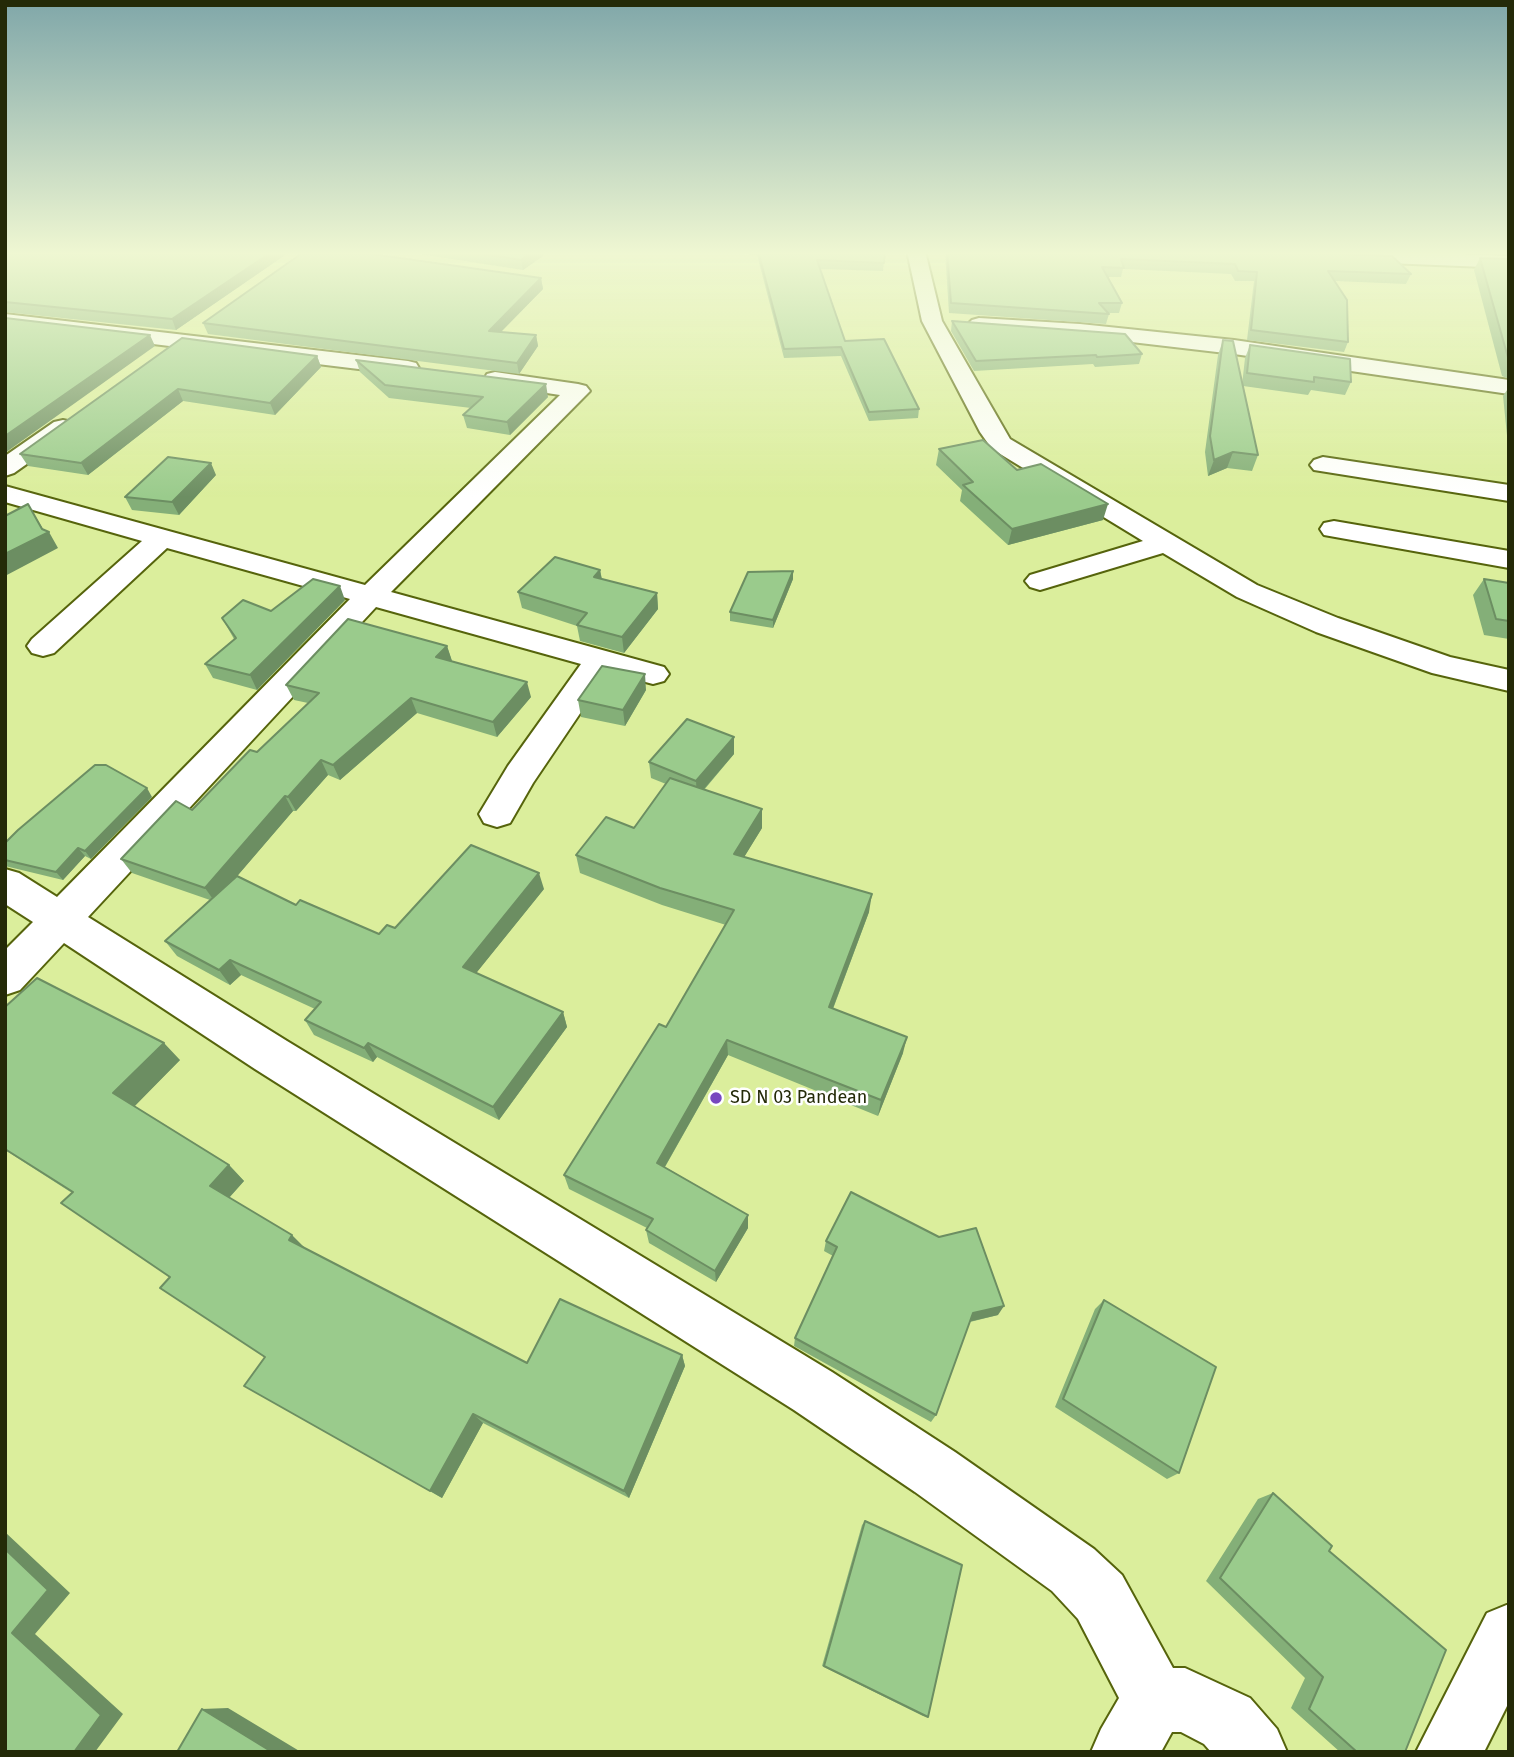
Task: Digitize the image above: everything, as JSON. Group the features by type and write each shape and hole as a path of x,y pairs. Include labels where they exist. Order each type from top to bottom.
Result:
{"street":[{"path":"121,333 428,370"},
{"path":"938,333 1001,444 1168,542 1237,586 1327,625 1443,666 1509,681"},
{"path":"1107,333 1234,347 1509,387"},
{"path":"5,978 369,596 578,391 468,375"},
{"path":"5,468 83,412"},
{"path":"1323,465 1509,493"},
{"path":"5,494 653,674"},
{"path":"1334,529 1509,560"},
{"path":"43,646 161,538"},
{"path":"1040,581 1168,542"},
{"path":"497,814 520,775 600,660"},
{"path":"5,884 61,917 271,1055 813,1391 935,1472 1073,1570 1100,1597 1140,1726 1185,1699 1227,1721 1254,1752"},
{"path":"1449,1752 1509,1635"}],"building":[{"path":"5,333 150,335 5,436"},
{"path":"281,333 536,335 517,363"},
{"path":"780,333 842,333 845,341 884,339 919,409 869,412 841,347 784,349"},
{"path":"959,333 1125,334 1142,354 1097,357 976,361"},
{"path":"1275,333 1348,333 1348,342"},
{"path":"1501,333 1509,333 1509,361"},
{"path":"182,338 317,356 270,403 178,389 81,463 20,454"},
{"path":"1223,340 1233,341 1258,455 1233,452 1214,460 1210,436"},
{"path":"1250,345 1350,359 1351,382 1314,377 1314,382 1247,373"},
{"path":"356,360 546,384 507,422 463,415 483,397 385,385"},
{"path":"983,440 1017,470 1041,464 1108,504 1012,529 963,485 973,482 939,449"},
{"path":"168,457 211,463 172,502 125,497"},
{"path":"28,504 42,529 49,532 5,554 5,516"},
{"path":"555,557 600,570 594,577 657,593 622,637 577,625 587,613 518,592"},
{"path":"793,571 773,620 730,612 748,572"},
{"path":"313,579 340,586 250,675 205,664 236,638 222,618 243,600 271,611"},
{"path":"1484,579 1509,583 1509,621 1496,619"},
{"path":"348,619 447,646 436,657 527,682 493,722 411,698 333,765 321,760 288,797 285,796 205,888 121,859 176,801 192,810 250,750 257,752 319,693 286,685"},
{"path":"602,666 645,674 623,710 578,700"},
{"path":"687,719 734,737 696,781 649,762"},
{"path":"95,765 106,765 147,788 85,851 78,848 56,872 5,860 5,843"},
{"path":"670,778 762,809 734,854 872,894 829,1007 907,1037 881,1100 727,1040 657,1163 748,1215 715,1271 646,1230 653,1219 564,1175 659,1024 666,1027 734,910 660,888 576,855 606,817 634,828"},
{"path":"471,845 539,873 463,967 563,1012 493,1107 368,1043 364,1048 305,1020 321,1002 230,960 219,970 165,941 237,876 296,905 300,900 379,934 387,925 395,928"},
{"path":"37,978 164,1043 113,1093 229,1165 210,1186 292,1235 289,1240 527,1363 560,1299 682,1355 624,1491 473,1414 430,1491 244,1386 265,1357 160,1288 170,1277 61,1203 73,1192 5,1149 5,1007"},
{"path":"851,1192 939,1237 976,1228 1004,1306 973,1313 936,1415 795,1338 837,1247 826,1241"},
{"path":"1104,1300 1216,1367 1179,1473 1063,1399"},
{"path":"1273,1493 1332,1546 1329,1551 1446,1650 1405,1752 1357,1752 1309,1709 1323,1677 1220,1578"},
{"path":"865,1521 962,1565 928,1717 824,1666"},
{"path":"5,1549 48,1590 12,1633 101,1715 74,1752 5,1752"},
{"path":"202,1709 272,1752 177,1752"}],"place":[{"name":"SD N 03 Pandean","path":"716,1098"}]}
